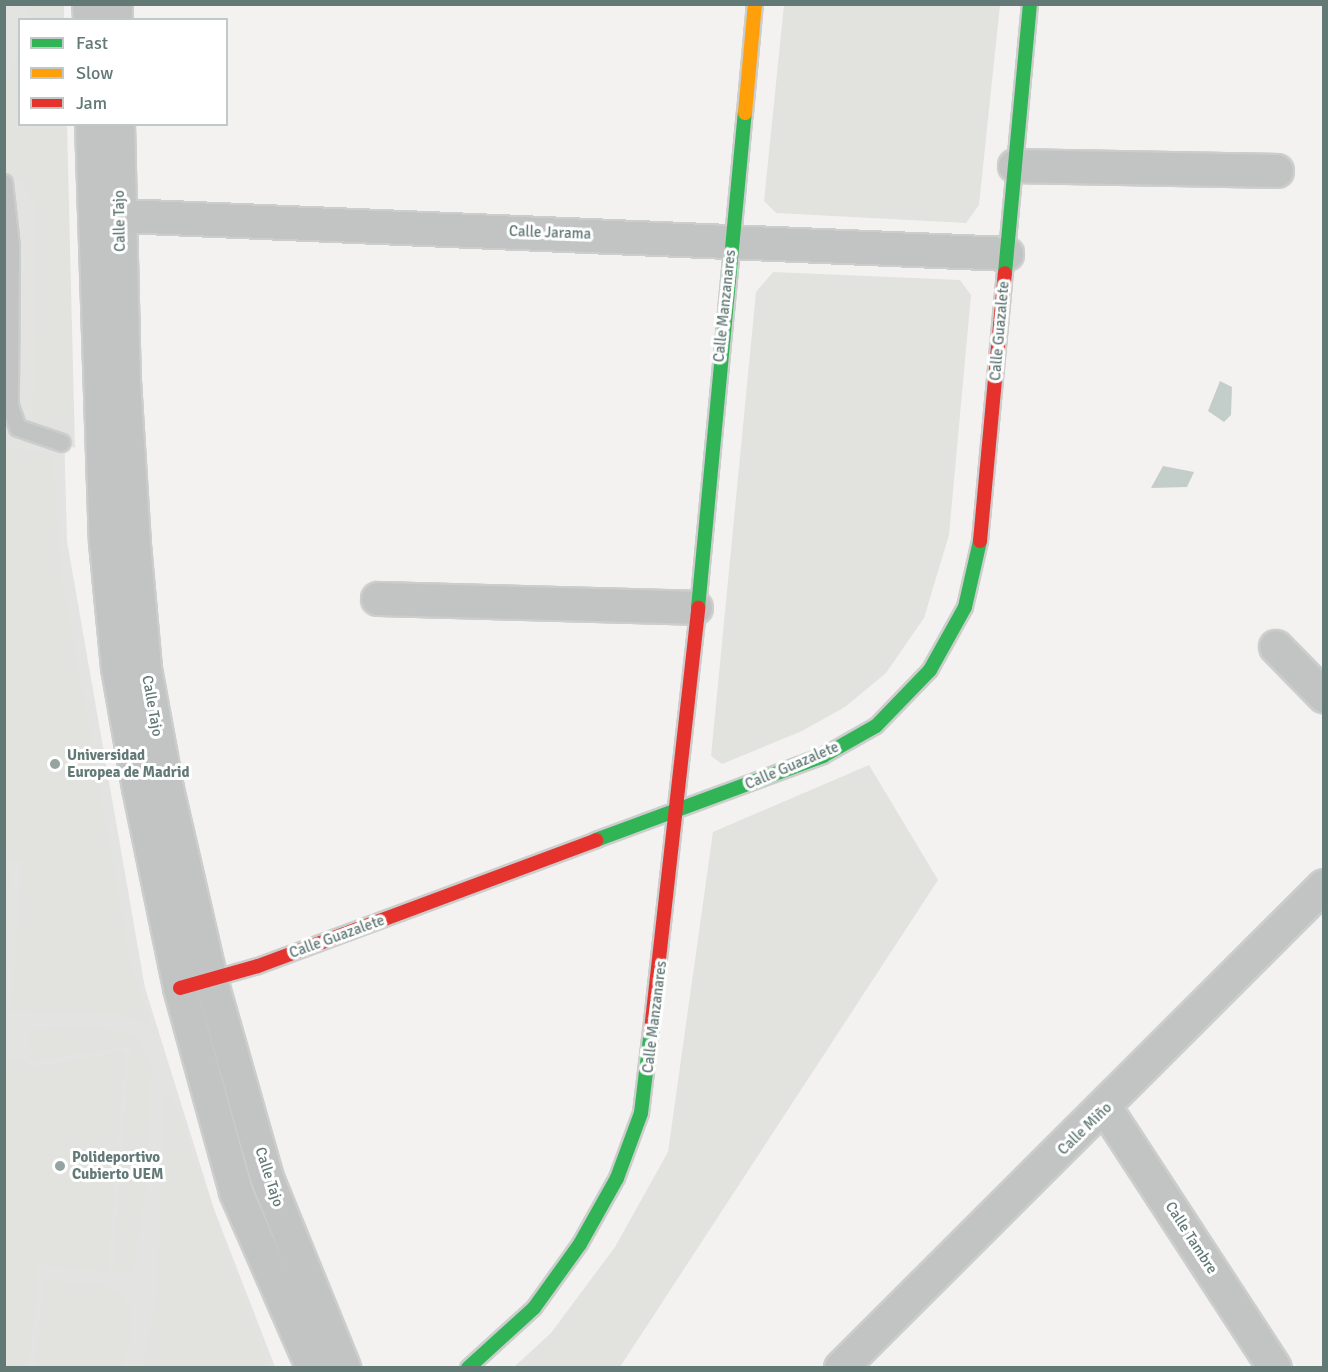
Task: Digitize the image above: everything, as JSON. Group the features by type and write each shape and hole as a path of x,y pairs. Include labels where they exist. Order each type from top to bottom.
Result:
{"street":[{"name":"Calle Manzanares","path":"468,1368 534,1308 580,1244 616,1178 642,1113 678,813 755,4"},
{"name":"Calle Guazalete","path":"180,988 211,980 678,813 823,756 876,726 930,670 964,607 980,539 1030,4"},
{"name":"Calle Tajo","path":"92,126 107,216 124,381 145,669 211,980 267,1178 344,1368"},
{"name":"Calle Tajo","path":"118,126 107,216 98,414 118,668 180,988 236,1192 313,1368"},
{"path":"1015,166 1277,171"},
{"name":"Calle Jarama","path":"107,216 732,240 1006,254"},
{"path":"378,599 696,608"},
{"path":"1276,647 1323,696"},
{"name":"Calle Miño","path":"852,1363 1106,1109 1323,886"},
{"name":"Calle Tambre","path":"1106,1109 1275,1368"}],"lane":[{"path":"4,183 11,246 10,406 18,428 62,443"}],"shaded area":[{"name":"Universidad Europea de Madrid","path":"53,4 54,18 18,18 18,126 56,126 67,541 145,988 214,1209 275,1367 5,1368 4,5"},
{"path":"28,5 64,5 64,18 28,18"},
{"path":"784,5 1000,5 979,205 966,223 776,213 764,201"},
{"path":"18,52 18,126 67,126 75,448 41,437 33,424 36,206 20,181 5,177 5,84"},
{"path":"773,272 960,280 971,295 949,535 924,618 886,673 845,707 802,731 722,764 711,756 756,292"},
{"path":"1220,381 1232,387 1231,415 1224,422 1208,411"},
{"path":"4,447 53,455 61,572 130,961 151,1022 146,1025 121,1013 11,1011 23,861 4,860"},
{"path":"1163,466 1194,472 1187,487 1151,488"},
{"path":"869,765 938,880 620,1367 514,1367 551,1333 615,1247 668,1152 713,832"},
{"path":"4,872 10,873 5,956"},
{"path":"96,1026 137,1036 151,1068 146,1183 133,1273 113,1272 130,1046 32,1061 29,1030"},
{"name":"Polideportivo Cubierto UEM","path":"125,1051 108,1272 39,1264 29,1367 5,1367 5,1059 28,1060 29,1068"},
{"path":"165,1094 172,1095 268,1367 143,1367 157,1290"},
{"path":"44,1280 105,1285 123,1296 130,1307 131,1333 124,1367 35,1367"}],"traffic: fast":[{"path":"1005,273 1030,4"},
{"path":"698,608 745,113"},
{"path":"596,840 823,756 876,726 930,670 965,607 980,541"},
{"path":"468,1368 534,1308 580,1244 617,1178 641,1113 651,1030"}],"traffic: slow":[{"path":"745,113 755,4"}],"traffic: jam":[{"path":"980,541 1005,273"},
{"path":"651,1030 698,608"},
{"path":"180,988 258,966 596,840"}],"place":[{"name":"Universidad Europea de Madrid","path":"55,764"},
{"name":"Polideportivo Cubierto UEM","path":"60,1166"}]}
